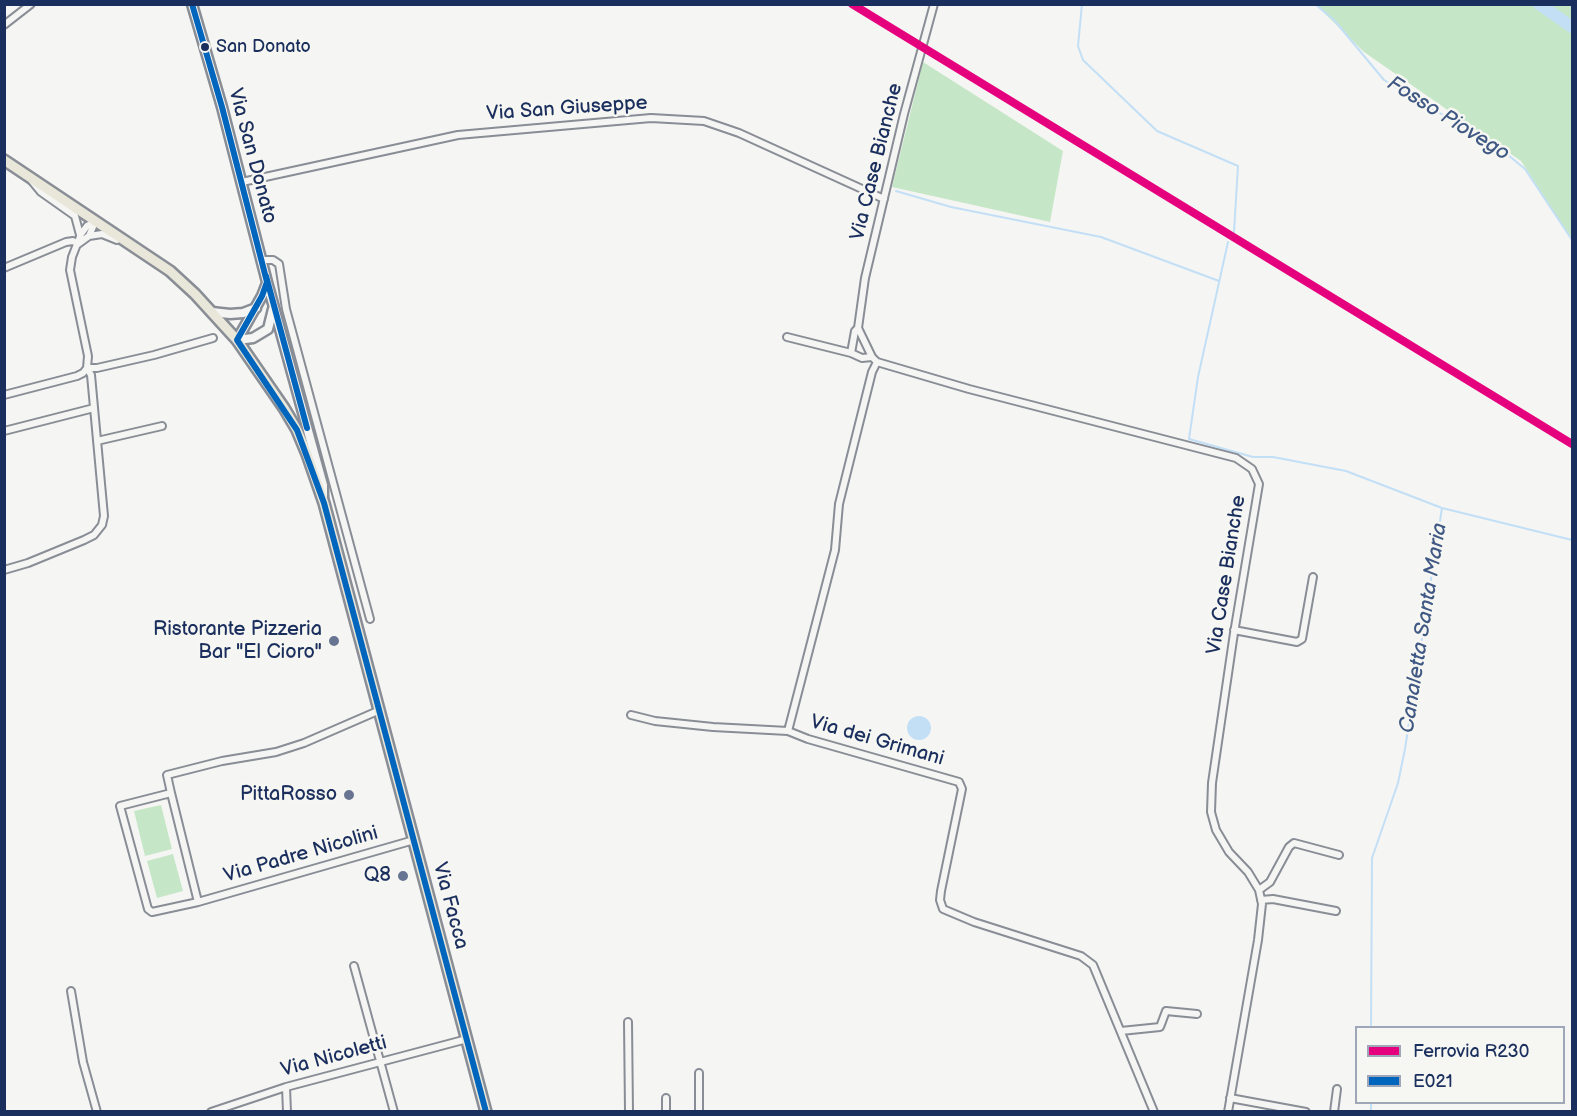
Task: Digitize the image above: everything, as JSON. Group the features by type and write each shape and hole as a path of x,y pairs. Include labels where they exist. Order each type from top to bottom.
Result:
{"main road":[{"name":"Via Facca","path":"4,159 170,271 237,340 297,430 308,454 324,503 486,1112"}],"street":[{"path":"4,25 31,4"},
{"name":"Via San Donato","path":"192,4 242,182 322,485 324,503"},
{"name":"Via Case Bianche","path":"851,353 855,331 858,328 865,278 904,114 934,4"},
{"name":"Via San Giuseppe","path":"242,182 458,135 651,118 704,122 730,130 806,162 884,199"},
{"path":"30,177 41,192 75,216 81,235"},
{"path":"4,395 77,376 87,368 88,356 70,270 72,257 81,235 87,226 95,222"},
{"path":"89,236 95,222"},
{"path":"78,244 89,236 102,234 156,262"},
{"path":"4,268 66,242 73,241 78,244"},
{"path":"262,260 273,260 279,264 286,309 370,619"},
{"path":"237,340 256,308 267,282"},
{"path":"237,340 253,338 268,329 273,303"},
{"path":"212,312 243,313 256,308"},
{"path":"858,328 874,359"},
{"name":"Via Case Bianche","path":"787,337 851,353 862,358 874,359 969,389 1236,458 1252,469 1259,484 1234,630 1212,783 1211,812 1216,830 1225,845 1248,872 1259,890 1261,900 1258,940 1228,1112"},
{"path":"87,368 97,368 213,338"},
{"name":"Via dei Grimani","path":"874,359 839,504 835,550 788,731 808,739 959,782 963,789 940,891 943,909 974,922 1081,956 1093,965 1154,1112"},
{"path":"4,570 28,563 84,540 102,525 104,516 91,375 87,368"},
{"path":"4,432 94,408"},
{"path":"97,441 162,426"},
{"path":"1234,630 1297,642 1302,639 1313,577"},
{"path":"198,902 167,775 222,761 276,752 304,743 380,710"},
{"path":"631,715 655,721 713,727 788,731"},
{"name":"Via Padre Nicolini","path":"171,793 120,806 148,909 156,913 414,840"},
{"path":"1259,890 1270,882 1289,847 1294,843 1339,855"},
{"path":"1261,900 1273,899 1336,911"},
{"path":"354,966 394,1112"},
{"path":"71,991 83,1062 97,1112"},
{"path":"1121,1031 1160,1027 1166,1011 1197,1014"},
{"path":"628,1022 629,1112"},
{"name":"Via Nicoletti","path":"212,1112 244,1099 466,1039"},
{"path":"699,1073 699,1112"},
{"path":"286,1087 287,1112"},
{"path":"1334,1112 1337,1089"},
{"path":"666,1098 666,1112"},
{"path":"1230,1098 1306,1112"}],"green space":[{"path":"1316,5 1572,5 1572,241 1521,161 1364,52"},
{"path":"923,62 1063,151 1050,222 892,187"},
{"path":"161,805 172,849 145,856 134,811"},
{"path":"173,854 183,891 157,898 147,861"}],"water":[{"path":"919,716 927,720 931,728 927,736 919,740 911,736 907,728 911,720"}],"waterway":[{"name":"Canaletta Santa Maria","path":"1082,4 1078,46 1083,60 1157,131 1238,166 1234,232"},
{"name":"Fosso Piovego","path":"1315,4 1334,20 1384,80 1502,150 1525,169 1572,240"},
{"path":"1539,4 1572,27"},
{"path":"896,191 951,207 1101,237 1219,281"},
{"name":"Canaletta Santa Maria","path":"1228,242 1198,377 1189,439 1253,457 1273,457 1346,471 1442,508 1405,749 1398,783 1372,858 1371,1026"},
{"path":"1442,508 1572,540"},
{"name":"Canaletta Santa Maria","path":"1371,1104 1371,1112"}],"rail line":[{"name":"R230","path":"852,4 1572,444"}],"transit line":[{"name":"E021","path":"192,4 222,107 267,282 262,296 237,340 297,430 324,503 486,1112"},
{"name":"E021","path":"266,276 307,428"}],"place":[{"name":"San Donato","path":"205,47"},
{"name":"Ristorante Pizzeria Bar \"El Cioro\"","path":"334,641"},
{"name":"PittaRosso","path":"349,795"},
{"name":"Q8","path":"403,876"}]}
